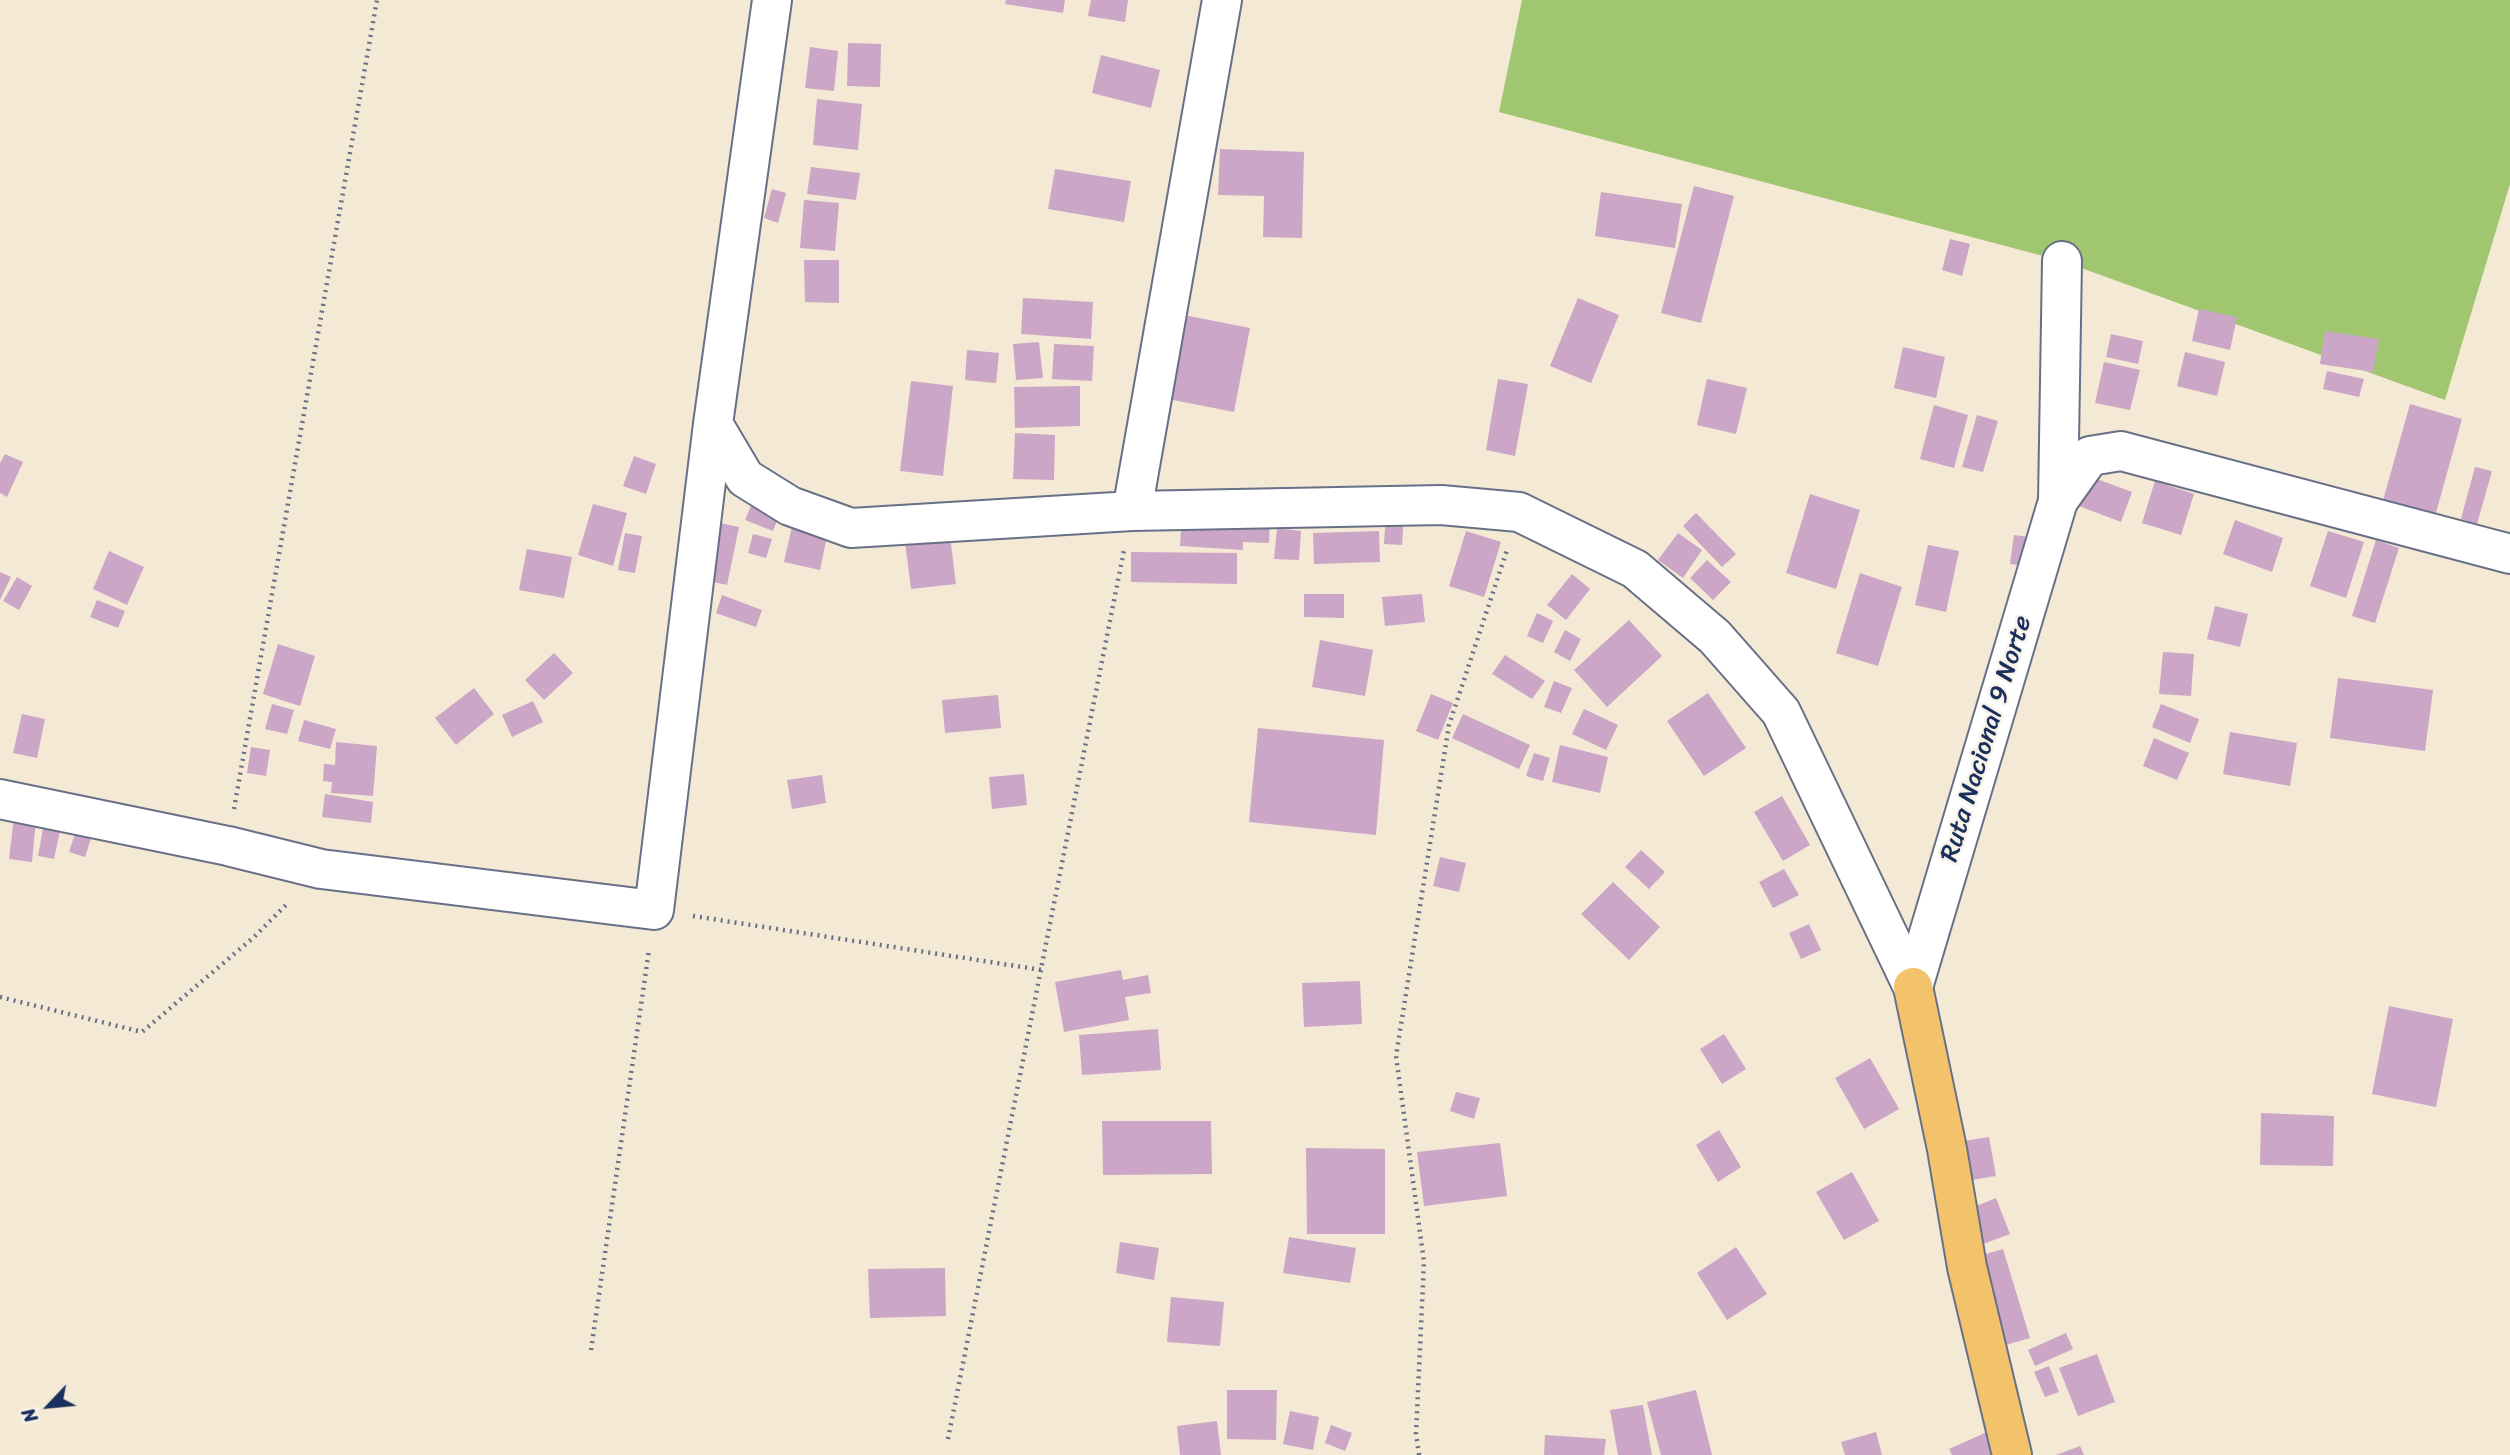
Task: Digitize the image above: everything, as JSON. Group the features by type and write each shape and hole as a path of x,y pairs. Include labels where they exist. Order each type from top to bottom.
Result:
{"main road":[{"name":"Ruta Nacional 9 Norte","path":"1913,987 1947,1149 1967,1266 2012,1455"}],"street":[{"path":"0,799 228,846 321,869 654,910 713,424 772,0"},
{"path":"1132,511 1223,0"},
{"path":"2058,501 2062,261"},
{"path":"713,424 745,478 790,506 851,528 1132,511 1441,505 1520,512 1635,569 1716,638 1781,712 1913,987"},
{"name":"Ruta Nacional 9 Norte","path":"1913,987 2058,501 2090,456 2121,451 2510,554"}],"path":[{"path":"228,846 377,0"},
{"path":"948,1439 1132,511"},
{"path":"1419,1455 1416,1434 1424,1262 1396,1056 1448,725 1520,512"},
{"path":"0,997 142,1032 253,938 321,869"},
{"path":"591,1350 654,910 1042,970"}],"green space":[{"path":"1522,0 2510,0 2510,184 2445,400 2062,261 1499,112"}],"building":[{"path":"1006,0 1065,0 1063,13 1005,4"},
{"path":"1091,0 1128,0 1125,22 1088,16"},
{"path":"848,43 881,44 880,87 847,86"},
{"path":"810,47 838,51 834,91 805,88"},
{"path":"1101,55 1160,70 1151,108 1092,93"},
{"path":"817,99 862,104 858,150 813,145"},
{"path":"1220,149 1304,152 1302,238 1263,237 1264,196 1218,195"},
{"path":"811,167 860,173 856,200 807,194"},
{"path":"1055,169 1131,181 1124,222 1048,209"},
{"path":"1694,186 1734,196 1701,323 1661,313"},
{"path":"772,189 786,193 778,223 764,218"},
{"path":"1601,192 1682,204 1675,248 1595,236"},
{"path":"804,200 839,203 835,251 800,248"},
{"path":"1950,239 1970,244 1962,276 1942,270"},
{"path":"804,260 839,260 839,303 805,302"},
{"path":"1023,298 1093,302 1091,339 1021,334"},
{"path":"1578,298 1619,315 1591,383 1550,366"},
{"path":"2199,309 2237,317 2230,350 2192,341"},
{"path":"1184,315 1250,328 1234,412 1168,399"},
{"path":"2325,331 2379,339 2373,372 2320,364"},
{"path":"2111,334 2143,341 2138,364 2106,357"},
{"path":"1039,342 1043,378 1016,380 1013,344"},
{"path":"1054,344 1094,346 1092,381 1052,379"},
{"path":"1903,347 1945,357 1936,398 1894,388"},
{"path":"967,350 999,353 996,383 965,380"},
{"path":"2185,352 2225,362 2217,396 2177,386"},
{"path":"2104,362 2140,370 2130,410 2095,403"},
{"path":"2327,371 2364,379 2359,397 2323,389"},
{"path":"1498,379 1528,384 1515,456 1486,450"},
{"path":"1707,379 1747,388 1736,434 1697,425"},
{"path":"911,381 953,386 943,476 900,471"},
{"path":"1080,386 1080,426 1015,428 1014,387"},
{"path":"2410,404 2462,419 2434,520 2382,504"},
{"path":"1934,405 1968,415 1954,468 1920,459"},
{"path":"1977,415 1998,421 1983,472 1962,467"},
{"path":"1015,433 1055,435 1054,480 1013,479"},
{"path":"5,454 23,462 7,497 0,493 0,463"},
{"path":"634,456 656,464 646,494 623,486"},
{"path":"2475,467 2492,471 2477,524 2461,519"},
{"path":"2089,476 2132,492 2121,522 2079,506"},
{"path":"2155,481 2194,494 2181,535 2142,523"},
{"path":"756,494 783,505 773,531 745,520"},
{"path":"1810,494 1860,510 1836,589 1786,573"},
{"path":"593,504 627,513 613,566 578,555"},
{"path":"1182,511 1270,517 1269,543 1243,542 1243,550 1180,546"},
{"path":"795,513 830,522 820,570 784,562"},
{"path":"1386,513 1404,514 1402,545 1384,544"},
{"path":"1696,513 1736,554 1722,567 1683,526"},
{"path":"2235,520 2283,538 2272,572 2223,554"},
{"path":"716,522 739,527 727,585 704,580"},
{"path":"949,528 956,584 911,589 904,534"},
{"path":"1277,528 1301,531 1299,560 1274,559"},
{"path":"1379,531 1380,562 1314,564 1313,533"},
{"path":"1466,531 1501,542 1484,597 1449,586"},
{"path":"2328,531 2364,542 2346,598 2310,586"},
{"path":"625,533 642,536 635,573 618,570"},
{"path":"1678,533 1702,550 1683,578 1658,560"},
{"path":"753,534 772,539 766,558 748,553"},
{"path":"2014,535 2039,538 2035,567 2010,564"},
{"path":"2376,540 2399,548 2375,623 2352,616"},
{"path":"1928,545 1959,551 1946,612 1915,605"},
{"path":"527,549 572,557 564,598 519,590"},
{"path":"109,551 144,567 127,605 93,589"},
{"path":"1131,552 1237,553 1237,584 1131,582"},
{"path":"1707,560 1731,582 1713,600 1690,578"},
{"path":"0,572 11,577 0,600"},
{"path":"1860,573 1902,587 1878,666 1836,653"},
{"path":"1572,574 1590,589 1566,620 1547,605"},
{"path":"17,577 32,586 19,610 3,601"},
{"path":"1304,594 1344,594 1344,618 1304,617"},
{"path":"1422,594 1425,622 1385,626 1382,597"},
{"path":"722,595 762,610 756,627 716,613"},
{"path":"97,600 125,611 118,628 90,617"},
{"path":"2215,606 2248,614 2240,647 2207,639"},
{"path":"1537,613 1553,621 1543,643 1527,636"},
{"path":"1629,620 1662,656 1607,707 1574,670"},
{"path":"1565,630 1581,639 1570,661 1554,652"},
{"path":"1320,640 1373,650 1365,696 1312,687"},
{"path":"278,644 315,656 300,706 263,694"},
{"path":"2163,652 2194,654 2191,696 2159,694"},
{"path":"554,653 573,673 544,700 525,680"},
{"path":"1505,655 1545,681 1532,699 1492,674"},
{"path":"2338,678 2433,690 2425,751 2330,738"},
{"path":"1554,681 1572,688 1561,713 1544,707"},
{"path":"474,688 494,714 456,745 435,718"},
{"path":"1708,693 1746,748 1704,776 1667,721"},
{"path":"1431,694 1453,703 1438,740 1416,731"},
{"path":"998,695 1001,728 945,733 942,700"},
{"path":"533,701 543,722 512,737 502,715"},
{"path":"272,704 294,710 287,734 265,729"},
{"path":"2161,704 2199,719 2190,743 2152,727"},
{"path":"1584,709 1618,725 1606,750 1572,734"},
{"path":"22,714 45,719 37,758 13,753"},
{"path":"1463,714 1530,745 1519,769 1452,738"},
{"path":"304,720 336,729 330,749 298,741"},
{"path":"1258,728 1384,740 1376,835 1249,822"},
{"path":"2230,732 2297,743 2290,786 2223,774"},
{"path":"2154,738 2189,753 2177,780 2143,766"},
{"path":"336,742 377,746 373,796 331,793 332,782 323,781 324,764 335,765"},
{"path":"1560,745 1608,757 1600,793 1552,782"},
{"path":"251,747 270,750 266,776 247,773"},
{"path":"1534,753 1550,758 1543,781 1526,776"},
{"path":"1024,774 1027,805 992,809 989,777"},
{"path":"822,775 826,803 792,809 787,780"},
{"path":"325,794 373,802 371,823 322,817"},
{"path":"1782,796 1810,845 1783,861 1754,812"},
{"path":"14,817 36,820 32,862 9,859"},
{"path":"79,821 95,826 85,857 69,852"},
{"path":"44,823 61,826 54,859 38,856"},
{"path":"1641,850 1665,872 1649,889 1625,867"},
{"path":"1440,857 1466,863 1459,892 1433,886"},
{"path":"1784,869 1799,895 1773,908 1759,882"},
{"path":"1613,882 1660,927 1629,960 1581,914"},
{"path":"1809,924 1821,950 1801,959 1789,933"},
{"path":"1121,970 1123,980 1148,975 1151,993 1125,997 1129,1020 1064,1032 1055,982"},
{"path":"1360,981 1362,1024 1304,1027 1302,983"},
{"path":"2389,1006 2453,1019 2436,1107 2372,1094"},
{"path":"1158,1029 1161,1070 1082,1075 1079,1035"},
{"path":"1724,1034 1746,1069 1722,1084 1700,1049"},
{"path":"1870,1058 1899,1109 1864,1129 1835,1078"},
{"path":"1456,1092 1480,1098 1474,1119 1450,1111"},
{"path":"2261,1113 2334,1116 2333,1166 2260,1165"},
{"path":"1102,1121 1211,1121 1212,1174 1103,1175"},
{"path":"1719,1130 1741,1167 1718,1182 1696,1145"},
{"path":"1989,1137 1996,1176 1959,1182 1951,1143"},
{"path":"1500,1143 1507,1196 1424,1206 1417,1152"},
{"path":"1306,1148 1385,1149 1385,1234 1307,1234"},
{"path":"1852,1172 1879,1221 1844,1240 1816,1192"},
{"path":"1996,1198 2010,1234 1978,1246 1964,1211"},
{"path":"1289,1237 1356,1248 1350,1283 1283,1273"},
{"path":"1120,1242 1159,1248 1154,1280 1116,1273"},
{"path":"1736,1247 1767,1294 1727,1320 1697,1273"},
{"path":"2003,1249 2030,1338 1999,1347 1972,1258"},
{"path":"945,1268 946,1316 870,1318 868,1269"},
{"path":"1171,1297 1224,1302 1220,1346 1167,1342"},
{"path":"2066,1333 2073,1349 2035,1366 2028,1350"},
{"path":"2097,1354 2115,1402 2078,1416 2059,1368"},
{"path":"2049,1366 2059,1392 2045,1397 2034,1372"},
{"path":"1227,1390 1277,1390 1276,1440 1227,1439"},
{"path":"1696,1390 1712,1455 1661,1455 1647,1402"},
{"path":"1643,1405 1652,1455 1618,1455 1610,1410"},
{"path":"1290,1411 1319,1417 1313,1450 1283,1444"},
{"path":"1217,1421 1221,1455 1180,1455 1177,1426"},
{"path":"1331,1425 1352,1433 1345,1451 1325,1443"},
{"path":"1876,1432 1882,1455 1845,1455 1841,1442"},
{"path":"1987,1432 1997,1455 1952,1455 1949,1449"},
{"path":"1545,1435 1606,1439 1604,1455 1544,1455"},
{"path":"2080,1446 2084,1455 2056,1455"}]}
